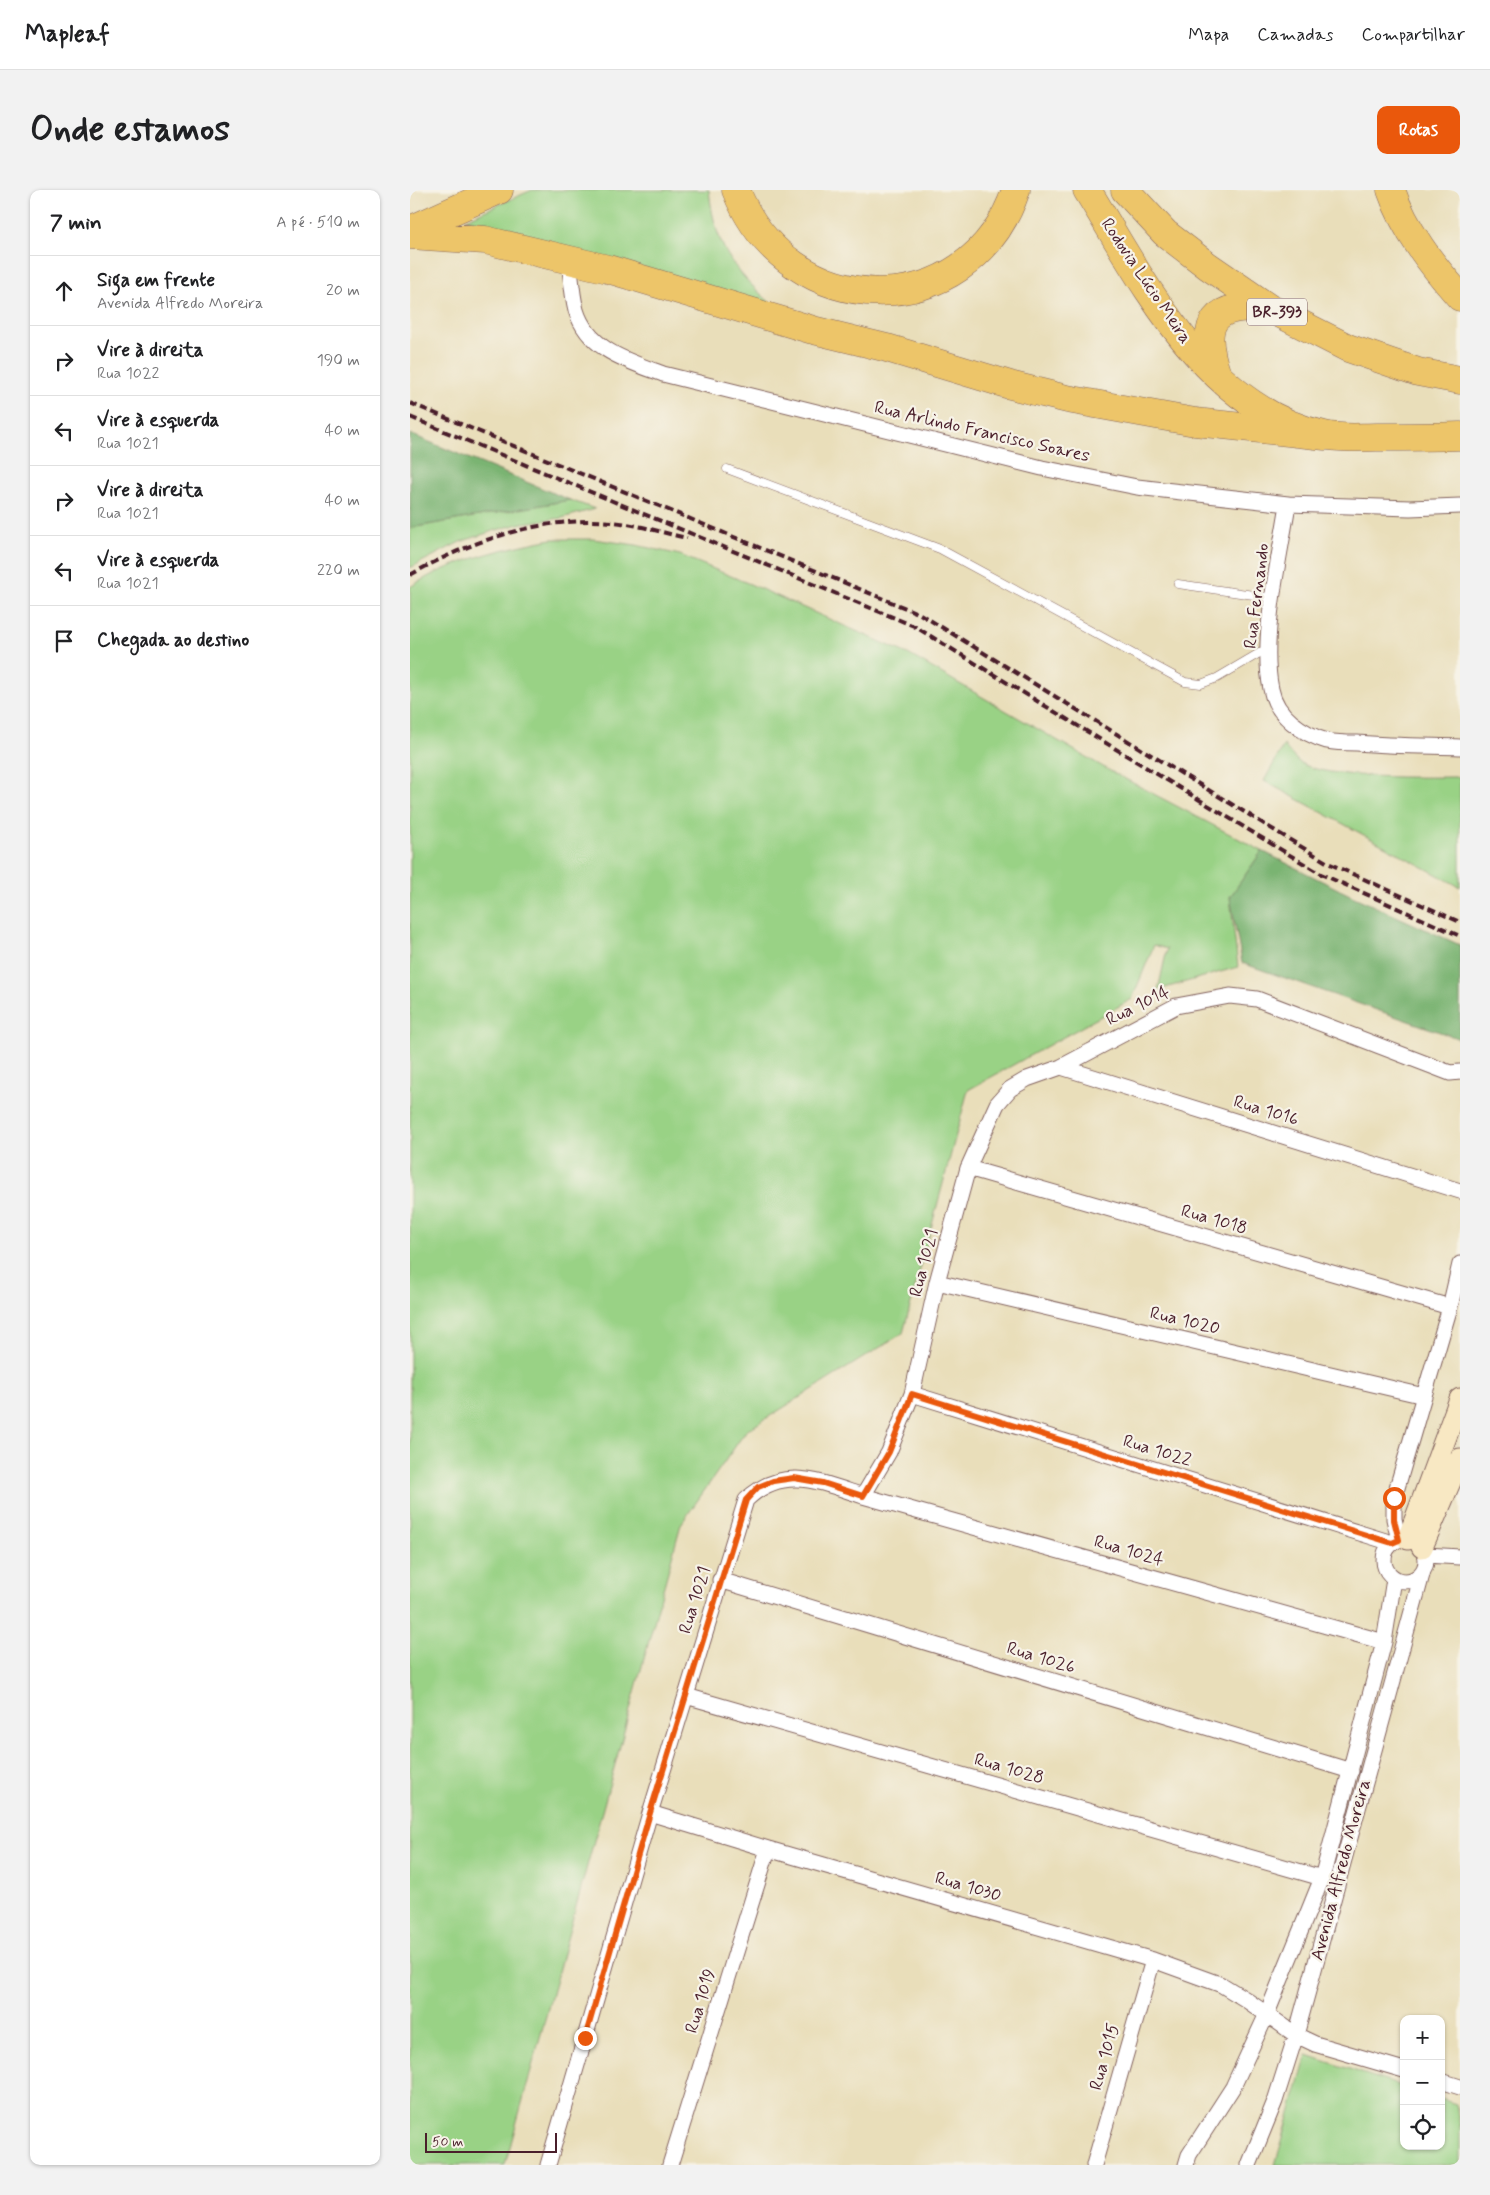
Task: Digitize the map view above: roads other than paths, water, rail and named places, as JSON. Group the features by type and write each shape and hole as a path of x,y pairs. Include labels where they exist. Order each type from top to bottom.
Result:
{"highway":[{"path":"410,230 499,190"},
{"path":"736,190 742,206 758,230 780,255 810,275 839,286 862,291 887,292 911,289 934,282 958,269 979,251 998,230 1010,209 1016,190"},
{"name":"Rodovia Lúcio Meira","path":"1086,190 1151,294 1196,353 1217,375 1254,406 1285,423 1325,436 1460,436"},
{"name":"Rodovia Lúcio Meira","path":"1125,190 1165,233 1208,266 1269,308 1348,348 1418,372 1460,380"},
{"path":"1391,190 1402,217 1414,237 1438,272 1460,297"},
{"path":"410,216 455,193"},
{"path":"410,235 485,240 608,269 813,330 887,348 1010,385 1067,399 1195,422 1325,436"},
{"path":"1217,375 1209,340 1211,325 1215,319 1227,310 1242,307 1269,308"}],"street":[{"name":"Rua Arlindo Francisco Soares","path":"569,260 576,310 598,345 620,358 663,374 1042,468 1137,486 1288,504 1410,508 1460,506"},
{"name":"Rua Fernando","path":"1288,504 1268,648 1271,690 1279,709 1290,722 1308,733 1328,741 1378,745 1460,747"},
{"name":"Rua 1014","path":"968,1168 997,1104 1010,1089 1027,1080 1061,1067 1176,1006 1230,996 1257,1000 1457,1076"},
{"name":"Rua 1016","path":"1061,1067 1460,1191"},
{"name":"Rua 1021","path":"548,2165 650,1813 746,1500 758,1487 773,1481 794,1478 823,1483 863,1496 889,1452 912,1394 937,1282 968,1168"},
{"name":"Rua 1018","path":"968,1168 1450,1307"},
{"path":"1460,1264 1450,1307 1394,1498 1394,1520 1409,1545 1424,1571 1410,1581 1402,1582 1394,1579 1388,1574 1384,1566 1384,1558 1409,1545 1460,1459"},
{"name":"Rua 1020","path":"937,1282 1424,1396"},
{"name":"Rua 1022","path":"912,1394 1409,1545 1460,1557"},
{"path":"1409,1545 1460,1399"},
{"name":"Rua 1024","path":"863,1496 1384,1642"},
{"name":"Avenida Alfredo Moreira","path":"1250,2165 1275,2101 1296,2035 1424,1571"},
{"name":"Avenida Alfredo Moreira","path":"1189,2162 1233,2086 1266,2016 1322,1878 1384,1642 1394,1579"},
{"name":"Rua 1026","path":"720,1580 1351,1771"},
{"name":"Rua 1028","path":"686,1696 1322,1878"},
{"name":"Rua 1030","path":"650,1813 1153,1960 1222,1985 1296,2035 1316,2044 1400,2069"},
{"name":"Rua 1019","path":"670,2165 768,1849"},
{"name":"Rua 1015","path":"1094,2165 1153,1960"},
{"path":"1445,2082 1460,2087"}],"lane":[{"path":"727,469 940,549 1186,682 1201,684 1218,678 1268,648"},
{"path":"1178,584 1274,598"}],"railway":[{"path":"410,403 920,614 1328,863 1460,922"},
{"path":"410,417 914,626 1321,874 1460,936"},
{"path":"410,575 482,542 533,527 559,523 586,521 621,523 687,538"}]}
